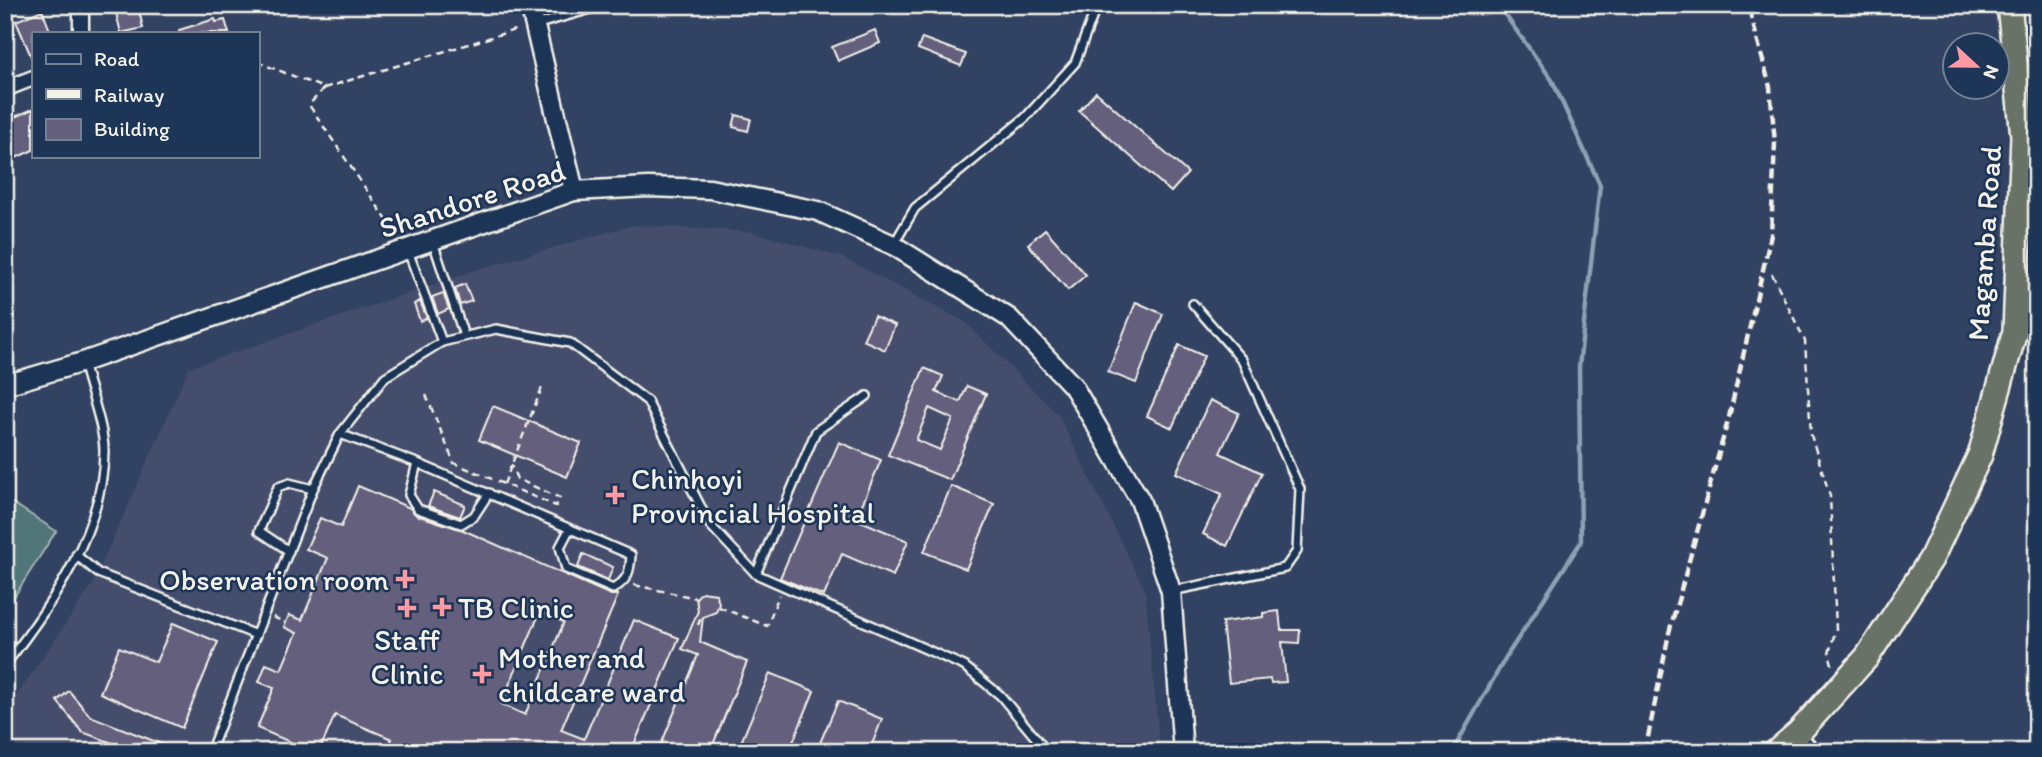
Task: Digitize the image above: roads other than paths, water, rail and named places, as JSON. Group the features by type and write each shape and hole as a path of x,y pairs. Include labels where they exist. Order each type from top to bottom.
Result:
{"highway":[{"name":"Magamba Road","path":"1776,752 1799,732 1867,657 1931,559 1980,455 2015,331 2023,136 2009,5"}],"street":[{"path":"81,5 81,32"},
{"path":"530,5 574,191"},
{"path":"5,89 32,78"},
{"name":"Shandore Road","path":"5,385 83,362 574,191 648,187 710,189 818,211 893,244 1009,318 1073,386 1140,500 1171,591 1183,752"}],"lane":[{"path":"535,25 605,5"},
{"path":"893,244 915,208 1025,118 1075,63 1097,5"},
{"path":"432,239 464,336"},
{"path":"407,248 442,342"},
{"path":"1171,591 1285,568 1297,551 1300,489 1242,360 1193,304"},
{"path":"210,752 313,489 340,434 385,377 442,342 496,328 570,343 647,401 710,525 756,574 964,666 1000,695 1040,743 1043,752"},
{"path":"5,665 40,621 76,555 101,489 104,448 83,362"},
{"path":"756,574 816,431 867,396"},
{"path":"340,434 417,463 631,555 630,571 624,583 613,589 566,569 560,547 569,530"},
{"path":"417,463 409,495 418,509 461,524 474,516 489,493"},
{"path":"289,551 259,531 278,487 289,483 313,489"},
{"path":"76,555 98,573 256,635"},
{"path":"1799,732 1818,752"}],"waterway":[{"path":"1452,752 1506,657 1581,542 1579,367 1600,185 1552,80 1498,5"}],"railway":[{"path":"1645,752 1669,633 1729,417 1771,235 1775,143 1770,87 1748,5"}],"place":[{"name":"Chinhoyi Provincial Hospital","path":"615,495"},
{"name":"Observation room","path":"405,579"},
{"name":"TB Clinic","path":"442,607"},
{"name":"Staff Clinic","path":"407,608"},
{"name":"Mother and childcare ward","path":"482,674"}]}
